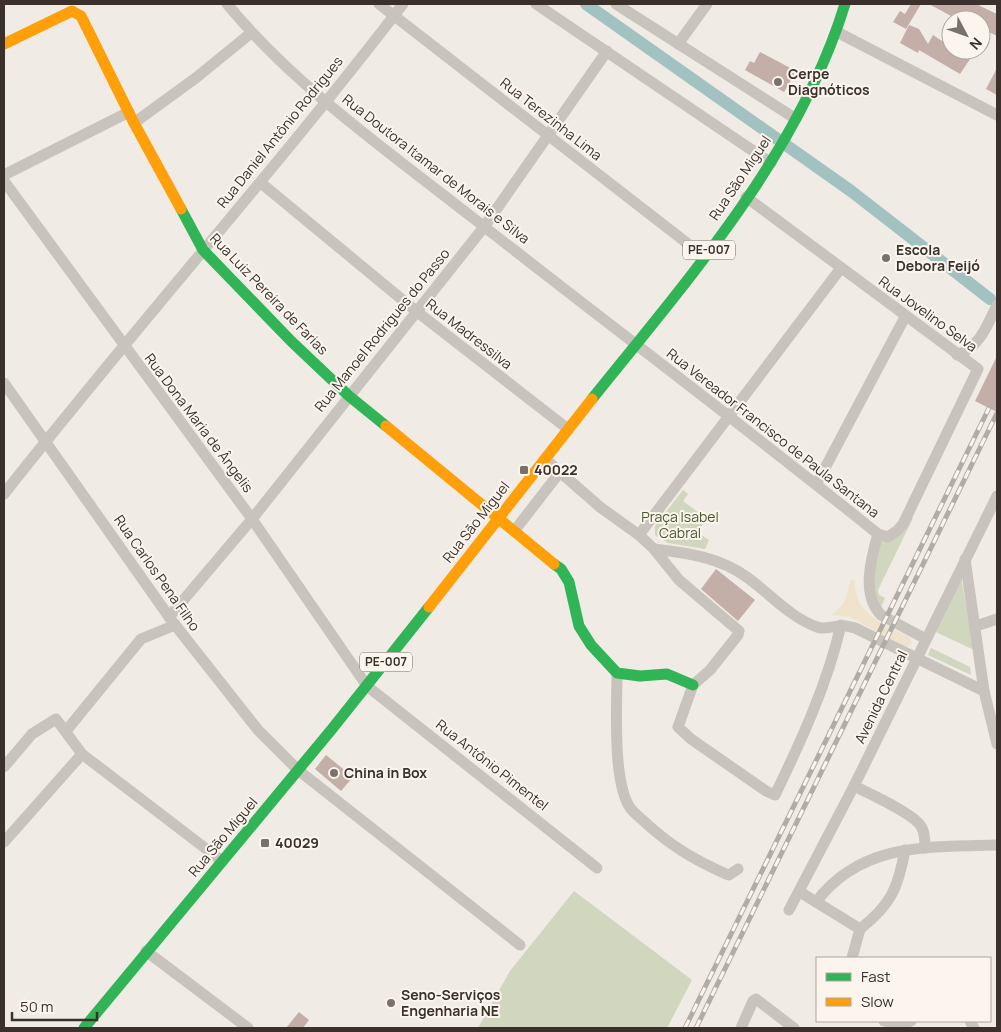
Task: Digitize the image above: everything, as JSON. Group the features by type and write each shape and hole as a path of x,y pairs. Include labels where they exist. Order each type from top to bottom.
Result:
{"main road":[{"name":"Rua São Miguel","path":"84,1028 367,686 705,257 771,162 796,119 828,56 845,4"},
{"name":"Rua Luiz Pereira de Farias","path":"4,44 72,11 81,16 131,118 202,250 348,396 515,530 566,574 579,626 591,645 617,673"},
{"path":"617,673 640,676 667,674 693,685"}],"street":[{"name":"Rua Doutora Itamar de Morais e Silva","path":"227,4 251,33 326,100 636,346"},
{"name":"Rua Terezinha Lima","path":"379,4 705,257"},
{"name":"Rua Daniel Antônio Rodrigues","path":"4,494 202,250 261,183 403,4"},
{"path":"536,4 771,162"},
{"path":"616,4 628,7 678,44 796,119"},
{"path":"678,44 707,4"},
{"path":"837,32 997,116"},
{"path":"4,176 131,118 197,77 251,33"},
{"name":"Rua Manoel Rodrigues do Passo","path":"66,731 141,639 172,621 348,396 484,227 607,51"},
{"name":"Rua Dona Maria de Ângelis","path":"4,181 252,519 367,686"},
{"name":"Rua Madressilva","path":"261,183 416,311 568,429"},
{"name":"Rua Jovelino Selva","path":"746,197 905,317 978,369 902,524 898,530 888,536 878,534"},
{"path":"639,536 841,268"},
{"path":"958,355 964,353 978,340 997,305"},
{"path":"817,483 905,317"},
{"name":"Rua Vereador Francisco de Paula Santana","path":"636,346 728,418 817,483 878,534 870,567 870,585 876,610 881,615 926,639"},
{"name":"Rua Carlos Pena Filho","path":"4,383 172,621 234,703 298,770 520,945"},
{"path":"545,459 600,507 654,549 679,580 739,631 738,635 710,670 693,685 678,723 680,730 749,780 775,794 819,700 833,658 840,625"},
{"path":"515,530 560,472"},
{"name":"Avenida Central","path":"789,910 854,786 965,559 994,508 997,496"},
{"path":"654,549 709,558 726,564 747,577 788,610 816,627 823,628 840,625 868,633 984,691"},
{"path":"965,559 984,691 997,744"},
{"path":"976,626 997,619"},
{"path":"617,673 616,748 624,790 632,810 672,846 692,859 729,875 738,869"},
{"name":"Rua Antônio Pimentel","path":"367,686 597,868"},
{"path":"4,767 32,734 56,719 82,754 222,861"},
{"path":"4,842 7,829 82,754"},
{"path":"854,786 879,798 917,821 922,826 925,848"},
{"path":"816,902 830,884 848,870 874,858 904,850 997,845"},
{"path":"852,957 860,929 885,908 901,871 904,850"},
{"path":"800,892 860,929"},
{"path":"146,951 248,1028"},
{"path":"740,1028 752,1001 756,999 794,1028"},
{"path":"888,1022 901,1025 908,1022"}],"green space":[{"name":"Praça Isabel Cabral","path":"683,490 688,494 683,501 706,518 698,533 709,540 705,549 668,543 655,535 655,526"},
{"path":"909,516 913,518 878,590 879,595 885,598 880,610 868,591 880,543"},
{"path":"961,577 974,650 936,632"},
{"path":"931,648 970,667 971,675 928,655"},
{"path":"574,891 692,980 667,1028 478,1028 510,971"}],"sand":[{"path":"851,579 855,581 859,602 865,610 880,622 909,637 912,643 908,647 905,648 850,617 832,615 844,603"}],"building":[{"path":"911,4 921,4 906,29 893,22 900,11 905,14"},
{"path":"929,4 976,4 989,10 941,10"},
{"path":"991,11 997,14 997,36 991,33"},
{"path":"909,25 919,29 928,44 933,35 941,40 941,60 969,60 960,74 919,50 918,53 900,43"},
{"name":"Cerpe Diagnóticos","path":"760,52 796,71 784,92 745,70 750,61 754,63"},
{"path":"997,68 997,95 986,89"},
{"path":"997,356 997,412 975,401"},
{"path":"716,569 755,600 738,621 701,589"},
{"name":"China in Box","path":"326,755 353,777 341,791 315,769"},
{"path":"299,1012 309,1020 303,1028 286,1028"}],"waterway":[{"path":"586,4 851,191 990,299"}],"railway":[{"path":"685,1028 989,408"},
{"path":"696,1028 997,413"}],"traffic: fast":[{"path":"592,399 703,260 738,212 770,163 800,112 825,59 845,4"},
{"path":"181,209 203,250 291,341 349,396 386,426"},
{"path":"554,564 561,569 569,582 579,626 591,645 617,673 640,676 667,674 693,685"},
{"path":"84,1028 332,729 429,607"}],"traffic: slow":[{"path":"4,44 72,11 81,16 134,123 181,209"},
{"path":"429,607 592,399"},
{"path":"386,426 554,564"}],"place":[{"name":"Cerpe Diagnóticos","path":"778,82"},
{"name":"Escola Debora Feijó","path":"886,258"},
{"name":"40022","path":"524,470"},
{"name":"China in Box","path":"334,773"},
{"name":"40029","path":"265,843"},
{"name":"Seno-Serviços Engenharia NE","path":"391,1003"}]}
